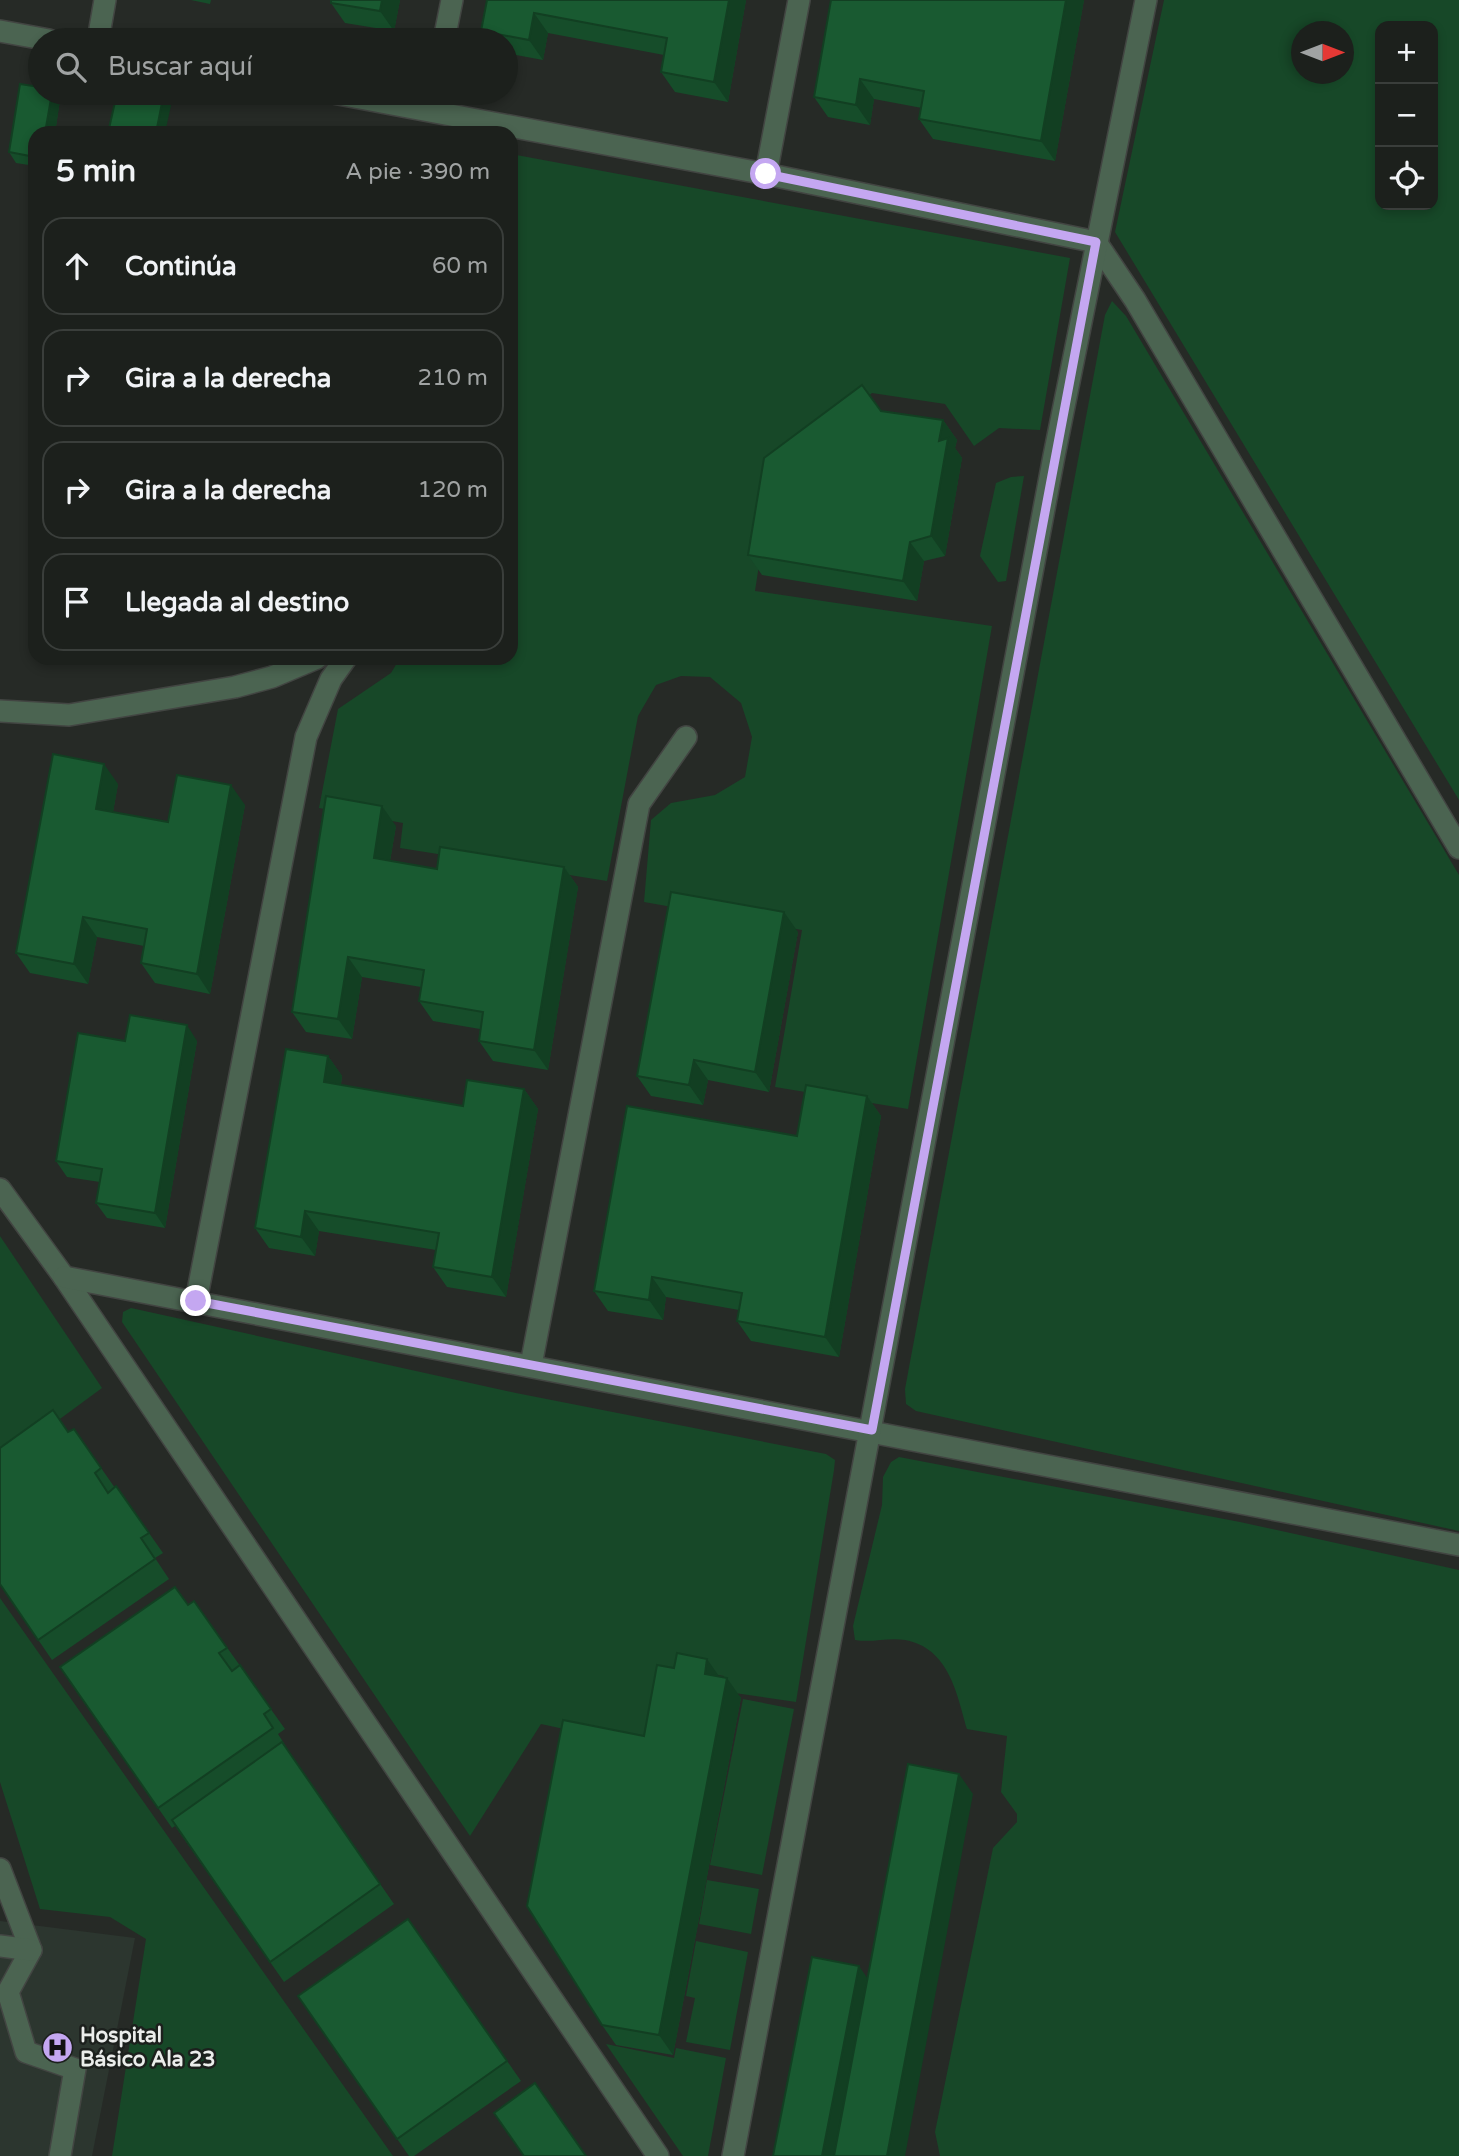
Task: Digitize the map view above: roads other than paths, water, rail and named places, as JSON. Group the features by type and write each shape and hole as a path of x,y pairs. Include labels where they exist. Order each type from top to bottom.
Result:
{"lane":[{"path":"100,28 105,0"},
{"path":"446,28 452,0"},
{"path":"766,174 799,0"},
{"path":"733,2156 1096,242 1146,0"},
{"path":"0,31 28,36"},
{"path":"446,105 1096,242 1135,300 1459,848"},
{"path":"0,711 68,715 236,687 272,677 300,665"},
{"path":"196,1301 306,737 331,679 341,665"},
{"path":"531,1365 639,804 686,737"},
{"path":"0,1189 64,1277 658,2156"},
{"path":"64,1277 872,1430 1459,1545"},
{"path":"0,1868 31,1950 8,1992 26,2052 75,2068 60,2156"},
{"path":"0,1946 31,1950"}],"place":[{"name":"Hospital Básico Ala 23","path":"57,2047"}]}
